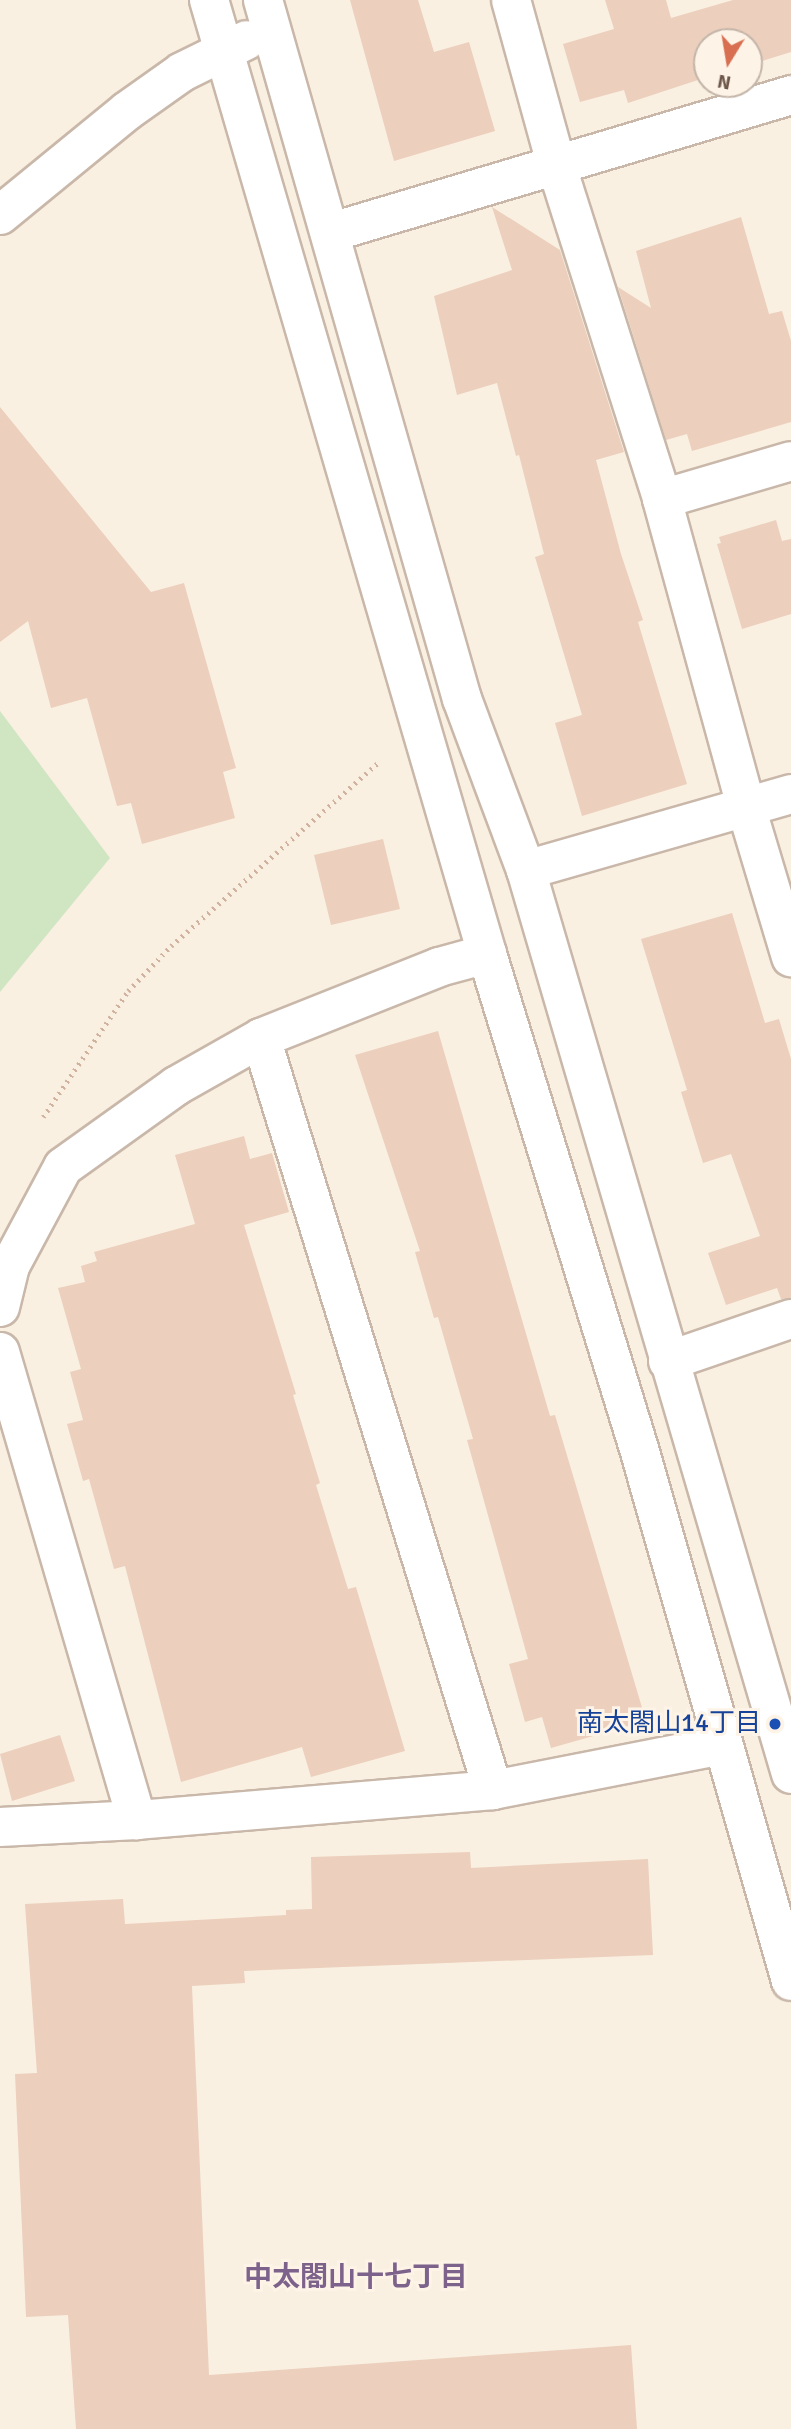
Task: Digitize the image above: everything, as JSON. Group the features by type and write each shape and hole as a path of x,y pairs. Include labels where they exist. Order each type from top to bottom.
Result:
{"street":[{"path":"209,0 487,954 640,1452 791,1981"},
{"path":"512,0 557,167 662,499 746,807 791,957"},
{"path":"0,215 127,111 182,72 225,51 267,14 332,232 462,699 526,870 791,1774"},
{"path":"332,232 791,95"},
{"path":"662,499 791,461"},
{"path":"526,870 791,794"},
{"path":"0,1307 10,1266 63,1167 176,1086 261,1038 439,967 487,954"},
{"path":"261,1038 493,1790"},
{"path":"668,1361 791,1319"},
{"path":"0,1352 137,1820"},
{"path":"0,1826 137,1820 493,1790 723,1745"}],"path":[{"path":"39,1124 128,990 171,946 379,761 422,729"}],"green space":[{"path":"0,711 110,858 0,992"}],"building":[{"path":"350,0 418,0 434,52 469,42 495,131 394,161"},
{"path":"605,0 666,0 671,18 733,0 791,0 791,52 763,61 763,28 693,28 693,82 628,103 624,90 580,102 563,44 614,29"},
{"path":"492,207 560,250 624,452 596,460 621,554 643,620 638,622 687,784 582,816 555,723 582,715 535,557 544,554 519,455 516,456 497,383 457,395 434,296 512,270"},
{"path":"741,217 769,314 782,311 791,341 791,422 692,451 687,434 666,440 618,287 651,308 636,251"},
{"path":"0,407 151,592 184,583 236,768 223,772 235,818 142,844 131,803 117,806 87,698 51,708 28,621 0,642"},
{"path":"776,520 782,541 791,539 791,614 742,629 717,544 721,543 719,537"},
{"path":"383,839 400,909 331,925 314,855"},
{"path":"732,913 765,1023 779,1019 791,1059 791,1298 781,1299 777,1288 726,1305 708,1253 760,1236 731,1154 703,1163 681,1092 687,1090 641,939"},
{"path":"438,1031 550,1416 555,1415 646,1721 551,1748 542,1717 525,1722 509,1664 528,1659 467,1440 473,1439 438,1317 434,1318 415,1252 420,1251 355,1055"},
{"path":"244,1136 250,1159 272,1153 289,1212 244,1225 296,1394 293,1395 320,1483 316,1485 348,1589 356,1587 405,1751 311,1777 302,1747 181,1782 125,1566 114,1569 89,1479 83,1481 67,1424 83,1420 70,1372 81,1369 58,1288 85,1282 81,1266 97,1261 94,1252 195,1224 175,1155"},
{"path":"60,1735 75,1781 12,1801 0,1754"},
{"path":"470,1852 471,1868 648,1859 653,1955 244,1971 245,1983 192,1986 209,2375 631,2345 637,2429 76,2429 68,2315 26,2317 15,2074 37,2073 25,1904 123,1899 125,1924 286,1915 286,1910 312,1909 311,1857"}],"place":[{"name":"南太閤山14丁目","path":"775,1724"}],"district":[{"name":"中太閤山十七丁目","path":"356,2277"}]}
